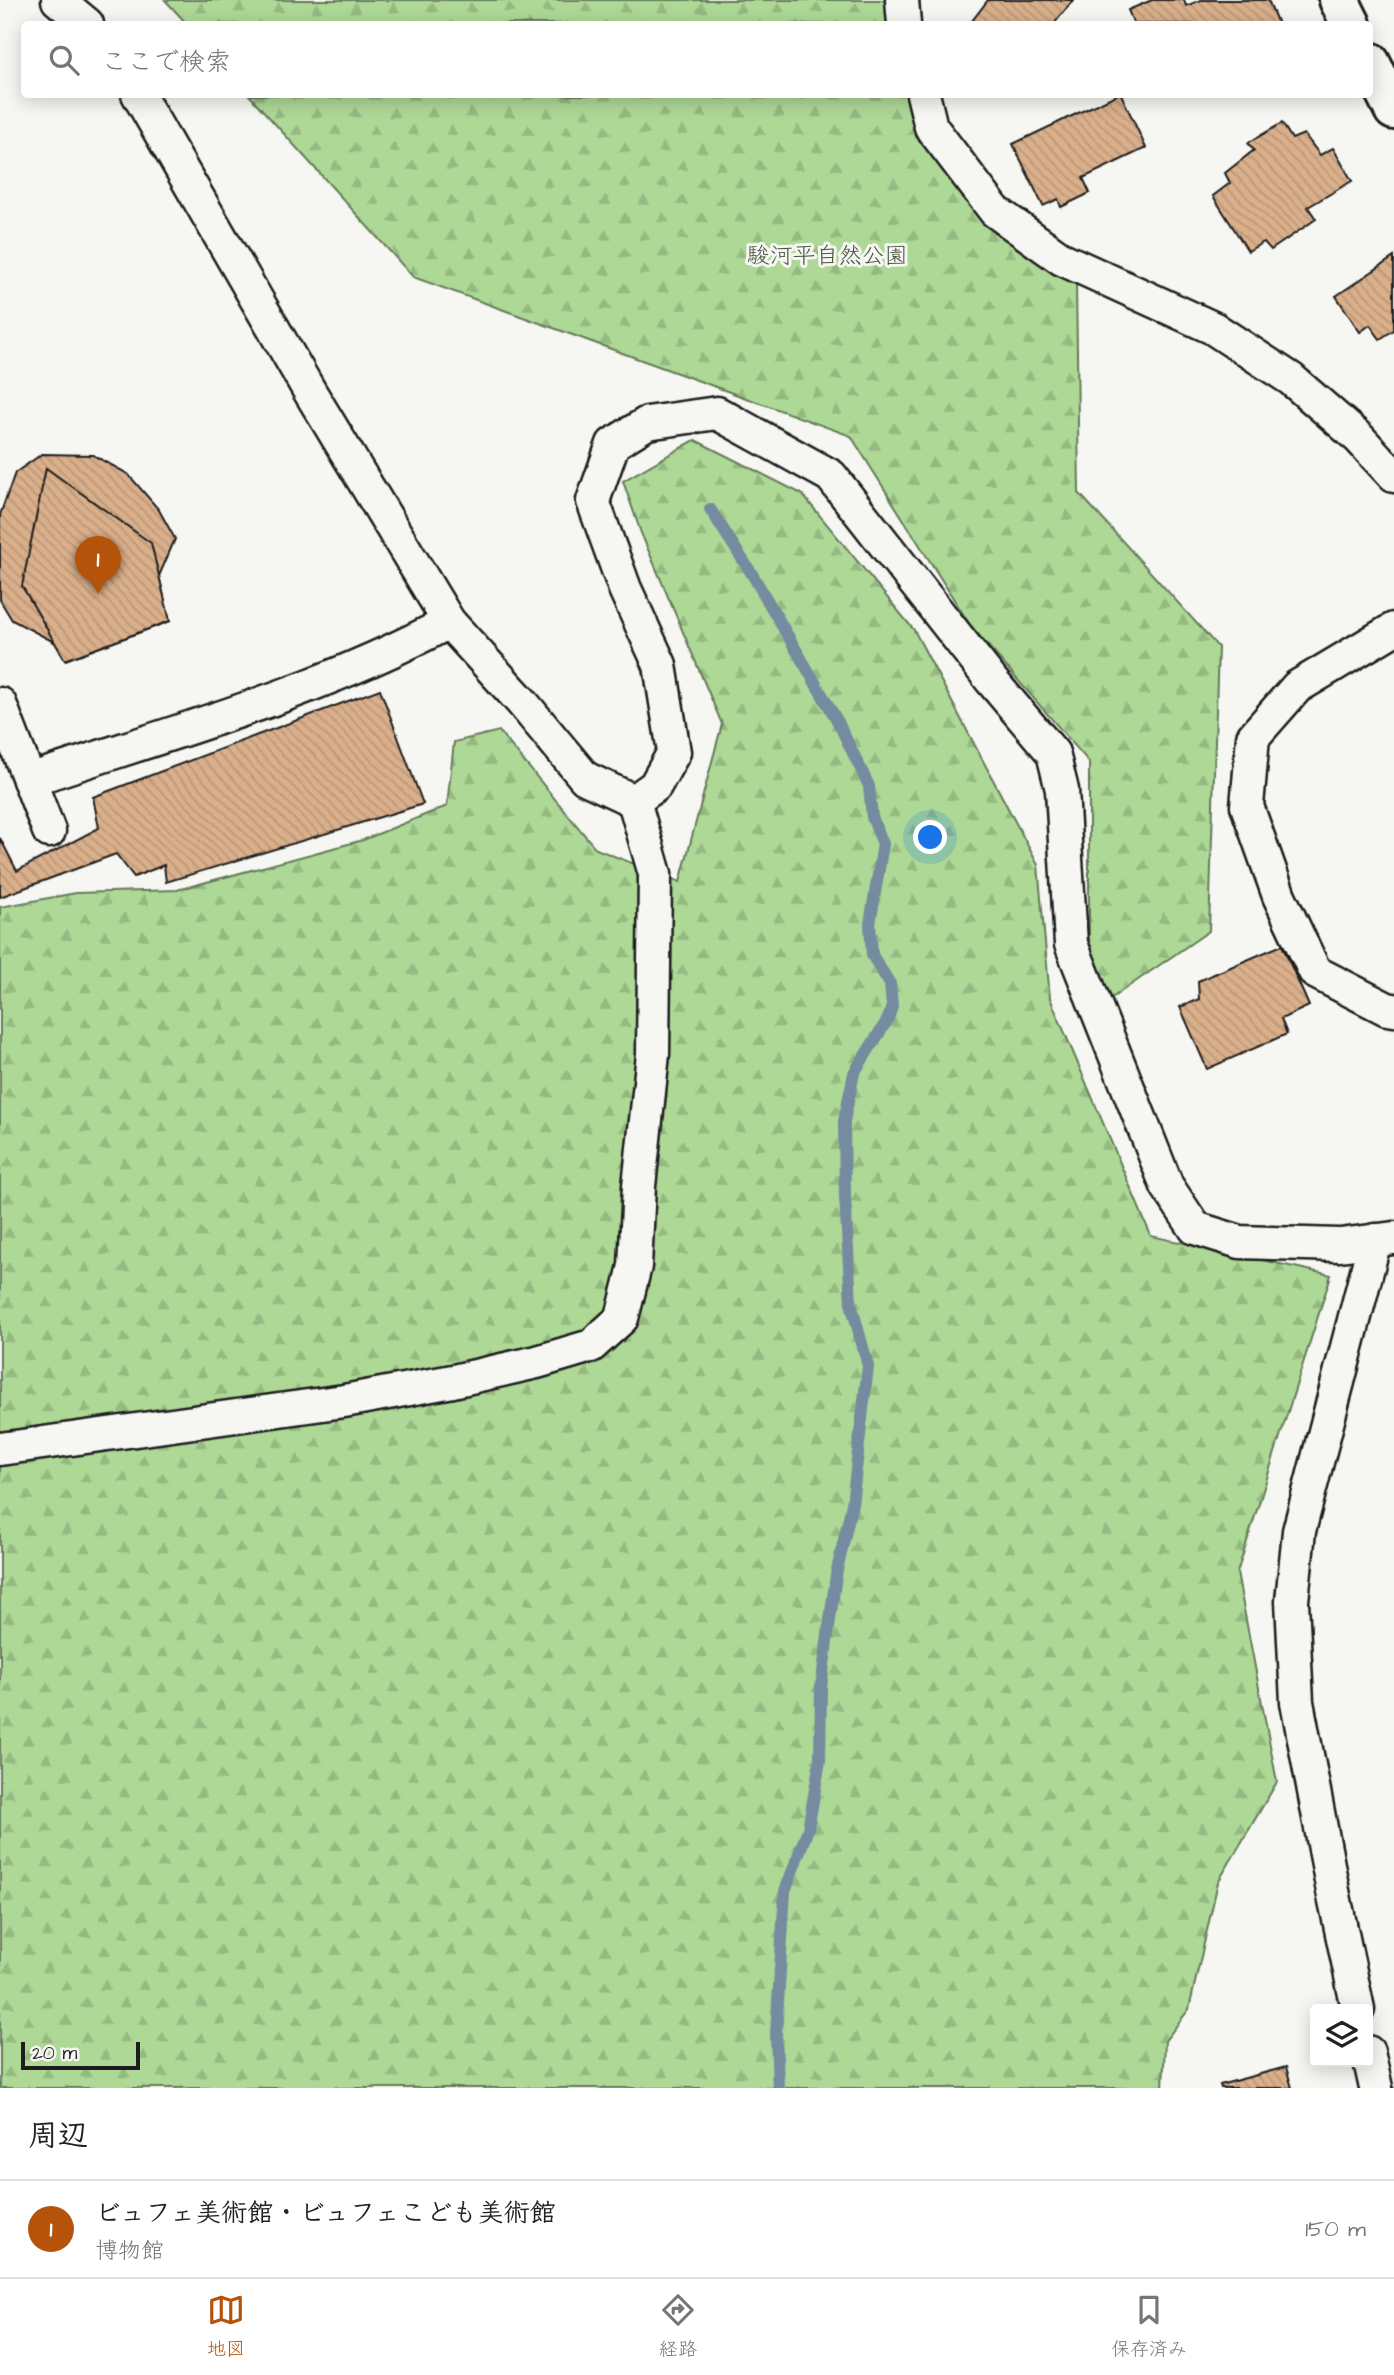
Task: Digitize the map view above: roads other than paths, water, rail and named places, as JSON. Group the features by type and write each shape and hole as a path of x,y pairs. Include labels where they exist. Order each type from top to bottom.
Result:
{"street":[{"path":"58,0 83,21"},
{"path":"902,0 904,21"},
{"path":"1339,0 1350,21"},
{"path":"1373,68 1394,110"},
{"path":"0,1449 344,1401 537,1362 591,1346 622,1318 635,1266 639,1186 653,1054 655,874 634,801 586,778 449,622 310,392 140,98"},
{"path":"924,98 931,127 996,211 1062,259 1213,328 1280,372 1359,438 1394,476"},
{"path":"634,801 655,786 674,752 660,665 625,589 593,501 613,444 647,423 717,413 831,475 992,681 1053,753 1062,790 1070,944 1167,1186 1195,1228 1240,1242 1340,1245 1385,1239 1299,1531 1293,1601 1297,1702 1358,2004"},
{"path":"29,780 291,692 408,644 449,622"},
{"path":"1394,629 1297,687 1253,737 1247,806 1279,896 1315,972 1387,1009 1394,1010"},
{"path":"0,704 48,831"},
{"path":"1371,2067 1376,2088"}],"waterway":[{"path":"710,509 752,574 838,722 869,786 872,817 883,844 870,924 872,955 890,984 892,1006 888,1019 854,1073 844,1121 851,1303 868,1366 852,1504 836,1575 821,1687 820,1761 808,1829 785,1891 776,2034 778,2088"}],"place":[{"name":"ビュフェ美術館・ビュフェこども美術館","path":"98,594"}],"park label":[{"name":"駿河平自然公園","path":"827,256"}]}
